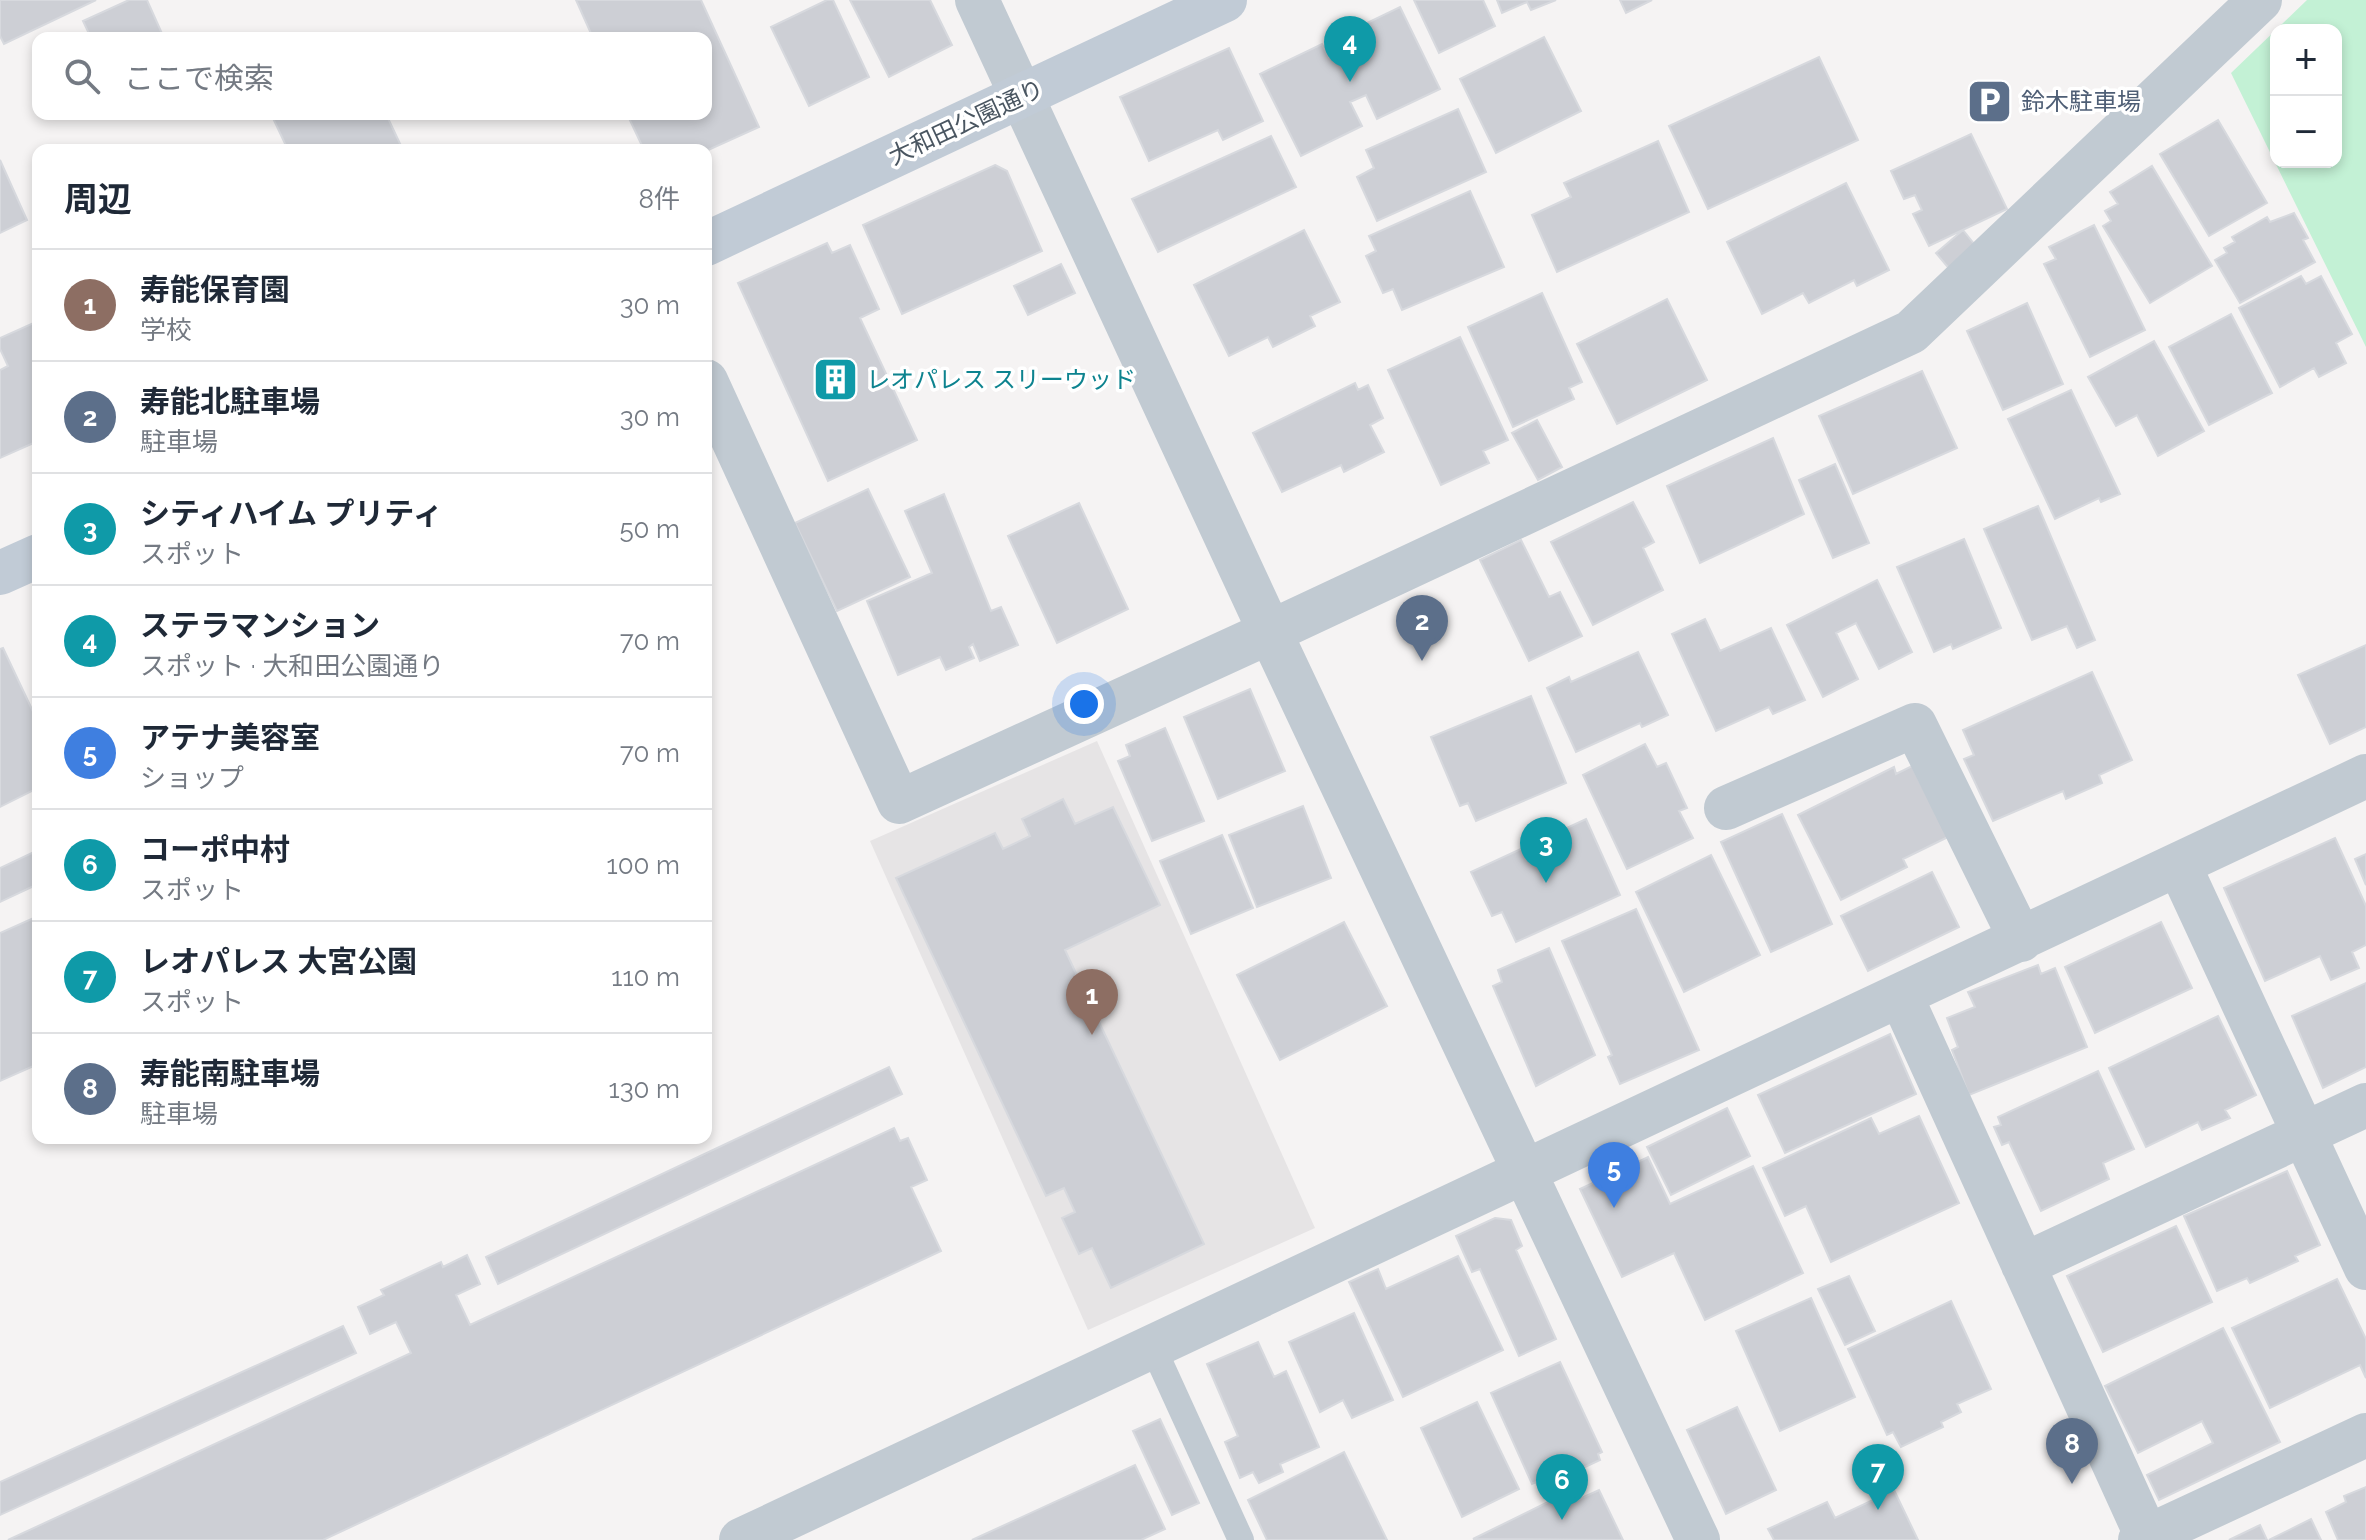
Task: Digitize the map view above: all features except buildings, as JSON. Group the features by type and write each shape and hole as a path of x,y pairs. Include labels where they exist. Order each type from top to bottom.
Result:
{"street":[{"path":"977,0 1270,632 1698,1540"},
{"name":"大和田公園通り","path":"712,241 1225,0"},
{"path":"712,394 899,802 1911,332 2260,0"},
{"path":"0,573 32,559"},
{"path":"1726,808 1915,725 2021,940"},
{"path":"741,1540 2366,776"},
{"path":"2179,865 2366,1268"},
{"path":"1901,996 2143,1538 2366,1435"},
{"path":"2023,1265 2366,1105"}],"lane":[{"path":"1152,1345 1241,1540"}],"shaded area":[{"path":"1097,741 1315,1228 1088,1330 870,841"}],"green space":[{"path":"2307,0 2366,0 2366,347 2278,168 2342,168 2342,24 2282,24"},
{"path":"2270,36 2270,96 2270,152 2231,73"}],"place":[{"name":"ステラマンション","path":"1350,82"},
{"name":"鈴木駐車場","path":"1990,101"},
{"name":"レオパレス スリーウッド","path":"835,379"},
{"name":"寿能北駐車場","path":"1422,661"},
{"name":"シティハイム プリティ","path":"1546,883"},
{"name":"寿能保育園","path":"1092,1035"},
{"name":"アテナ美容室","path":"1614,1208"},
{"name":"寿能南駐車場","path":"2072,1484"},
{"name":"レオパレス 大宮公園","path":"1878,1510"},
{"name":"コーポ中村","path":"1562,1520"}]}
